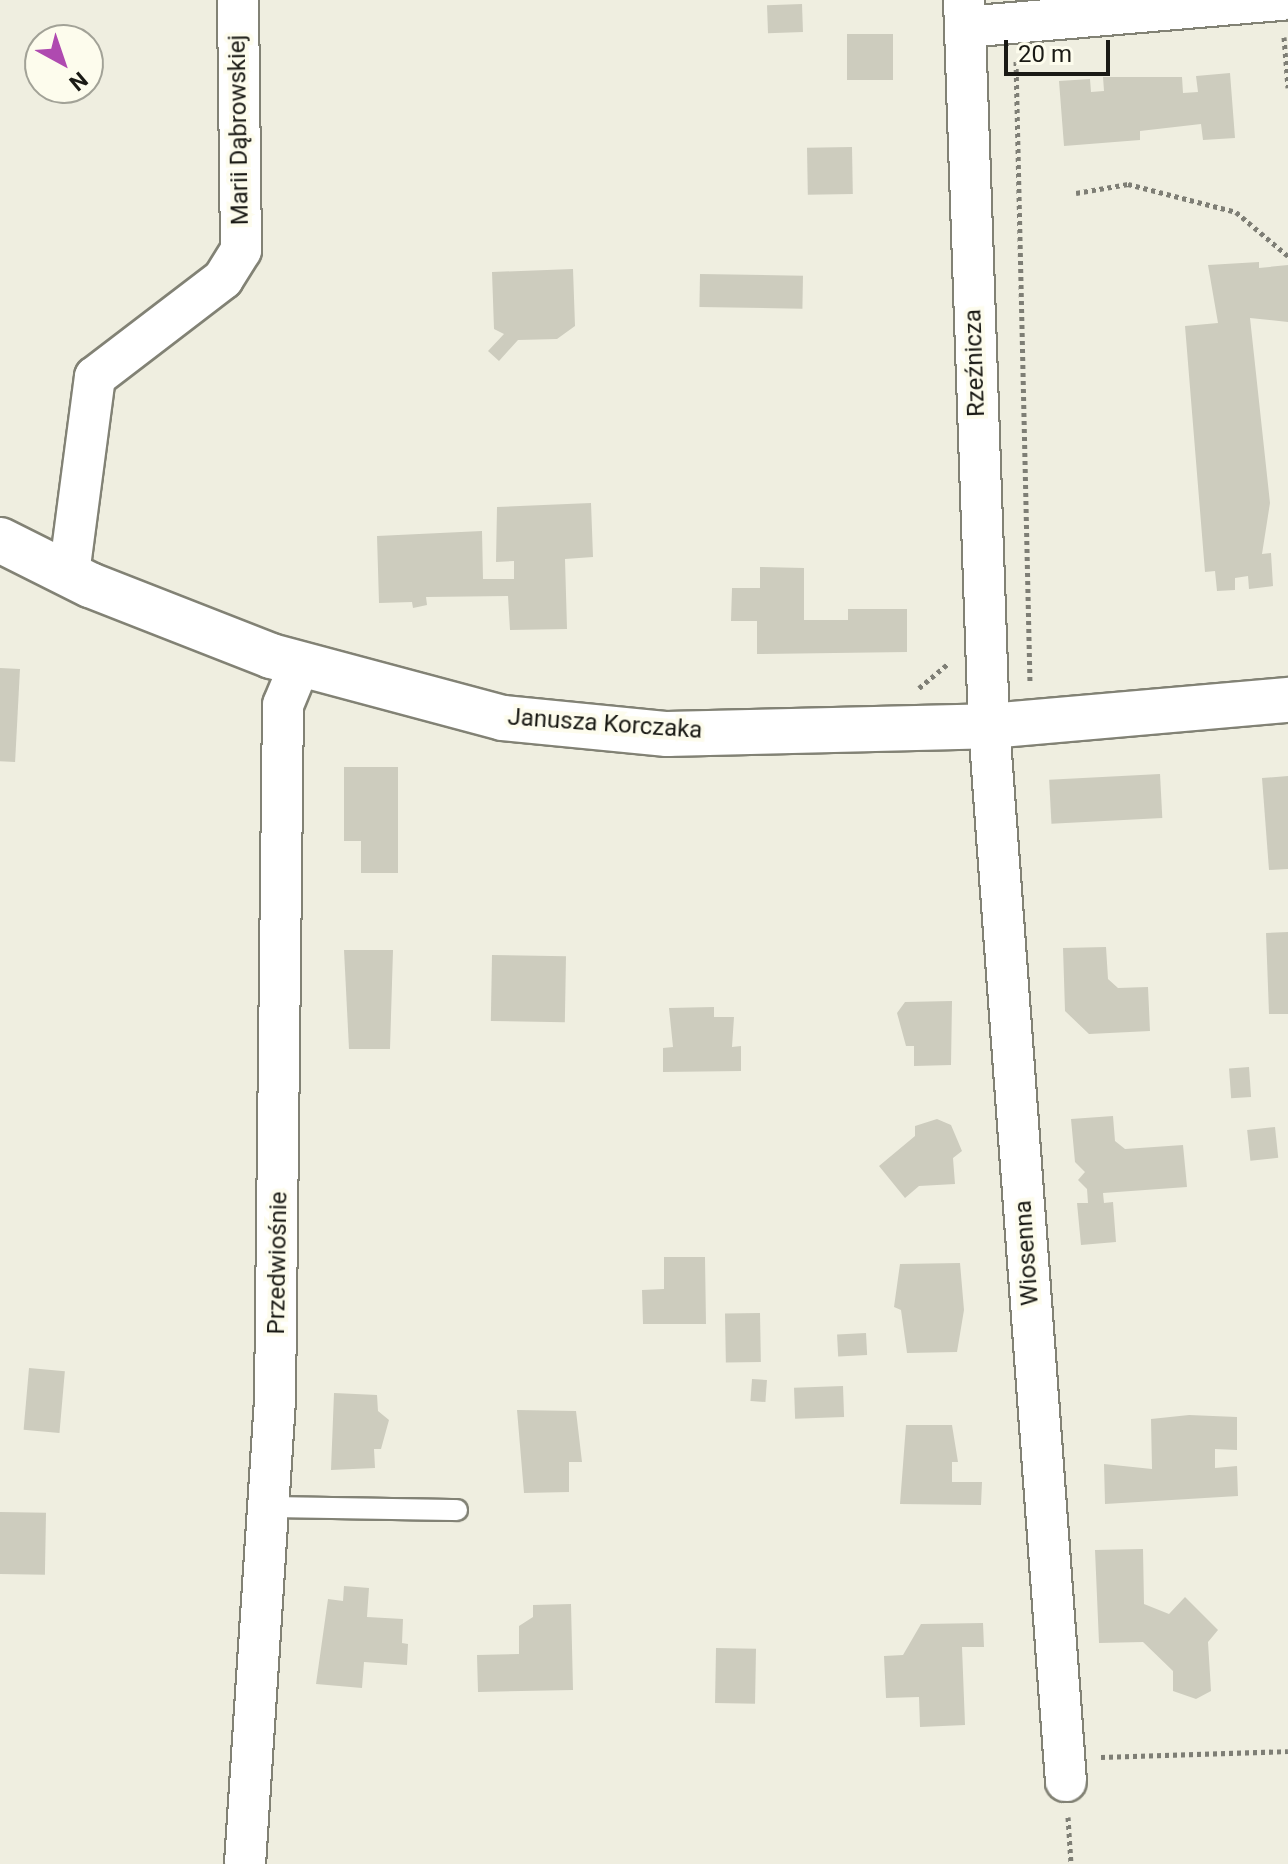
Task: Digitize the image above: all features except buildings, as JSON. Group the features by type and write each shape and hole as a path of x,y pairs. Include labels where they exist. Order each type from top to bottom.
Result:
{"street":[{"name":"Marii Dąbrowskiej","path":"69,574 95,377 223,279 241,250 238,0"},
{"path":"965,13 1015,24 1282,0"},
{"name":"Rzeźnicza","path":"965,13 989,726"},
{"name":"Janusza Korczaka","path":"0,540 69,574 300,664 503,718 667,734 989,726 1288,700"},
{"name":"Przedwiośnie","path":"245,1864 275,1398 283,705 300,664"},
{"name":"Wiosenna","path":"989,726 1065,1770"}],"lane":[{"path":"267,1507 457,1510"}],"path":[{"path":"1282,0 1288,88"},
{"path":"1015,24 1030,638"},
{"path":"1076,193 1128,184 1236,212 1288,256"},
{"path":"905,694 954,659 1030,650"},
{"path":"1071,1864 1065,1770 1288,1751"}]}
